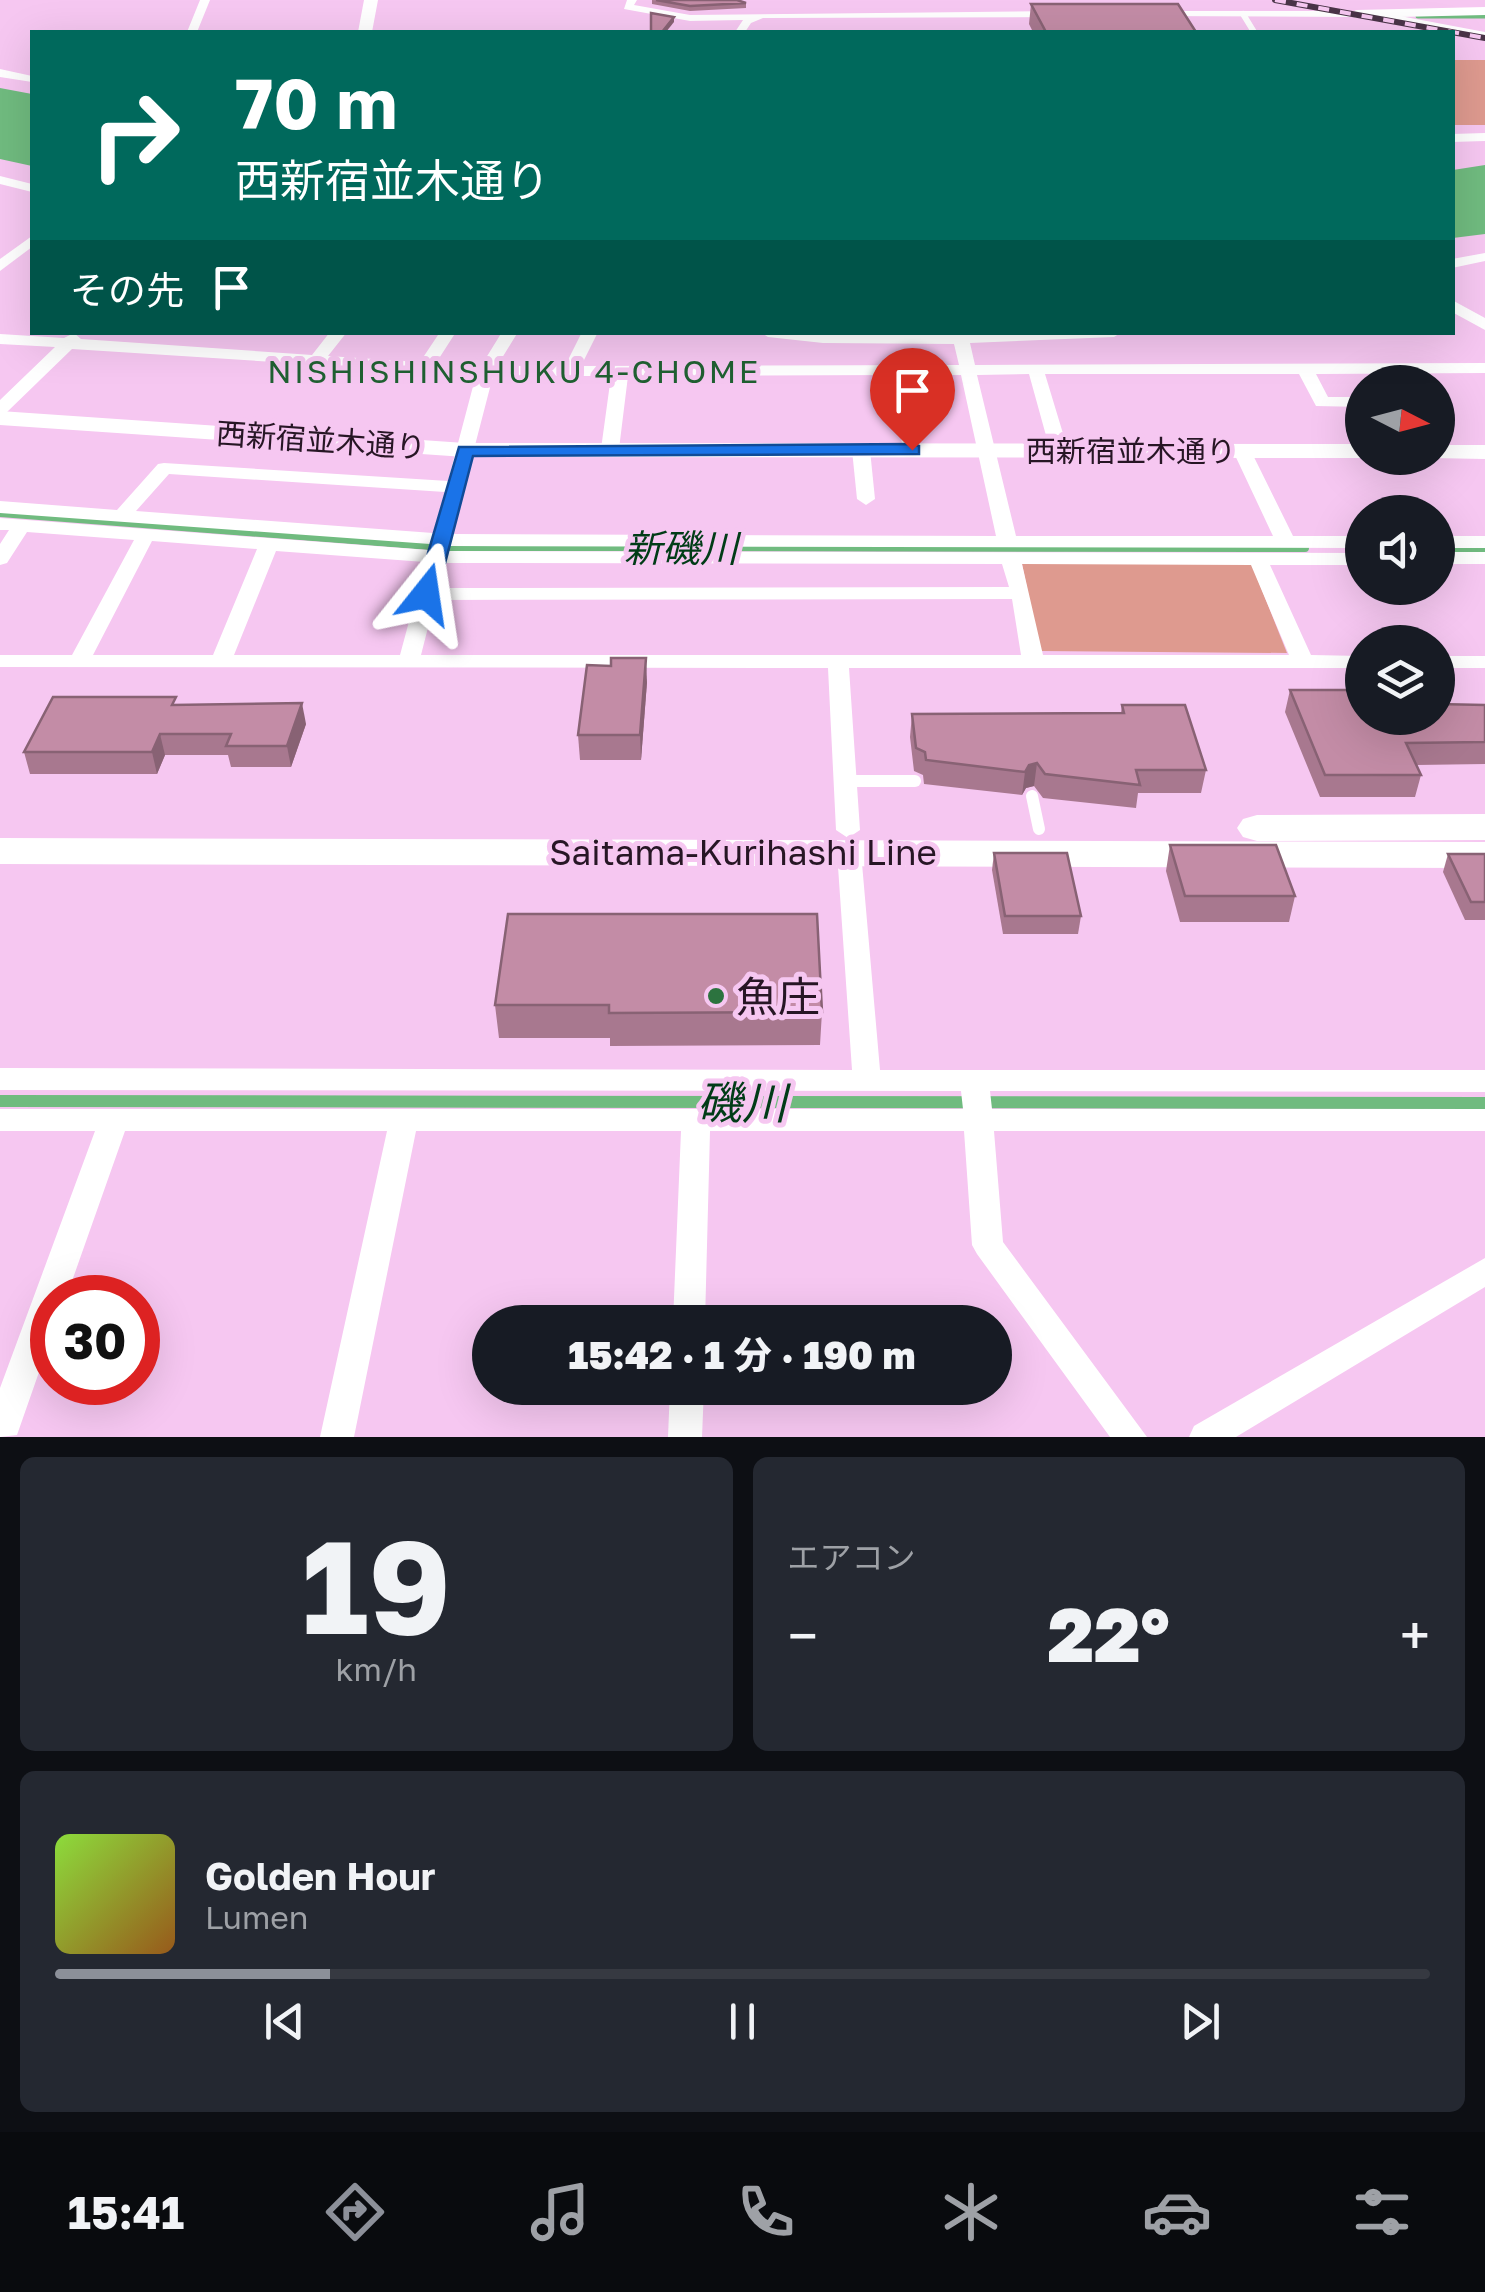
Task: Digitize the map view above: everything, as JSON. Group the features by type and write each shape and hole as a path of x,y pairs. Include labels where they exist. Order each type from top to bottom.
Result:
{"main road":[{"name":"Saitama-Kurihashi Line","path":"0,851 848,841 1035,813 1485,827"},
{"name":"Saitama-Kurihashi Line","path":"0,828 1485,855"}],"street":[{"path":"193,30 205,0"},
{"path":"365,30 371,0"},
{"path":"632,0 628,7 636,11 690,18 1072,14"},
{"path":"1202,0 1214,14"},
{"path":"1290,0 1356,14"},
{"path":"1132,14 1485,11"},
{"path":"1384,12 1396,19 1485,35"},
{"path":"742,30 753,16"},
{"path":"687,30 690,18"},
{"path":"0,74 30,79"},
{"path":"1455,138 1485,138"},
{"path":"0,180 30,188"},
{"path":"0,267 30,242"},
{"path":"1455,263 1485,258"},
{"path":"1455,307 1485,325"},
{"path":"316,360 336,335"},
{"path":"424,367 446,335"},
{"path":"409,661 486,372 508,335"},
{"path":"570,372 588,335"},
{"path":"796,335 961,339 1048,335"},
{"path":"0,409 74,338"},
{"path":"0,339 74,338 486,372 1345,373"},
{"path":"961,339 1021,594 1033,662"},
{"path":"1455,371 1485,368"},
{"path":"1306,371 1322,402 1345,402"},
{"path":"610,450 620,372"},
{"path":"898,372 912,450"},
{"path":"1036,372 1059,450"},
{"name":"西新宿並木通り","path":"0,418 465,450 1345,452"},
{"path":"861,450 866,499"},
{"path":"1242,451 1286,542"},
{"path":"1455,452 1485,452"},
{"path":"122,516 164,468 456,487"},
{"path":"0,506 438,549"},
{"path":"0,524 268,545 438,549 1008,550 1345,542"},
{"path":"0,559 22,526"},
{"path":"79,661 146,535"},
{"path":"1455,542 1485,542"},
{"path":"221,661 268,545"},
{"path":"1008,550 1345,559"},
{"path":"1455,558 1485,558"},
{"path":"1258,559 1303,662"},
{"path":"426,594 1021,594"},
{"path":"2,665 79,661 1345,662"},
{"path":"838,661 867,1081"},
{"path":"1455,662 1485,662"},
{"path":"0,1079 1485,1082"},
{"path":"975,1082 988,1245 1130,1437"},
{"path":"338,1437 404,1119"},
{"path":"0,1120 1485,1120"},
{"path":"0,1435 114,1120"},
{"path":"690,1305 696,1121"},
{"path":"1206,1437 1485,1272"},
{"path":"685,1437 686,1405"}],"lane":[{"path":"1243,14 1253,30"},
{"path":"845,781 915,781"}],"shaded area":[{"path":"1455,60 1485,60 1485,125 1455,125"},
{"path":"0,88 30,94 30,166 0,159"},
{"path":"1485,165 1485,234 1455,238 1455,170"},
{"path":"1021,559 1250,560 1287,653 1040,651"}],"building":[{"path":"656,0 737,0 746,3 690,6"},
{"path":"1031,4 1178,4 1195,30 1045,30"},
{"path":"651,13 674,17 664,30 651,30"},
{"path":"611,658 646,658 640,735 578,735 587,665 611,666"},
{"path":"1290,690 1345,690 1345,735 1455,735 1455,704 1485,705 1485,742 1406,743 1421,775 1325,775"},
{"path":"53,697 176,697 172,705 302,703 287,746 226,746 231,734 160,734 152,752 24,752"},
{"path":"1122,705 1185,705 1206,770 1136,770 1140,785 1045,774 1037,763 1029,765 1025,772 926,760 925,752 916,748 912,714 1124,713"},
{"path":"1170,845 1276,845 1295,896 1185,896"},
{"path":"994,853 1067,853 1081,916 1005,916"},
{"path":"1448,854 1485,854 1485,902 1471,902"},
{"path":"508,914 817,914 822,1012 609,1013 609,1005 495,1005"}],"waterway":[{"path":"1418,16 1485,16"},
{"name":"新磯川","path":"0,513 443,547 1305,548"},
{"name":"新磯川","path":"1455,548 1485,548"},
{"name":"磯川","path":"0,1101 1485,1103"}],"railway":[{"path":"1275,0 1441,30"},
{"path":"1455,33 1485,38"}],"place":[{"name":"魚庄","path":"716,996"}],"district":[{"name":"NISHISHINSHUKU 4-CHOME","path":"514,371"}],"route":[{"path":"426,594 465,450 912,450"}]}
